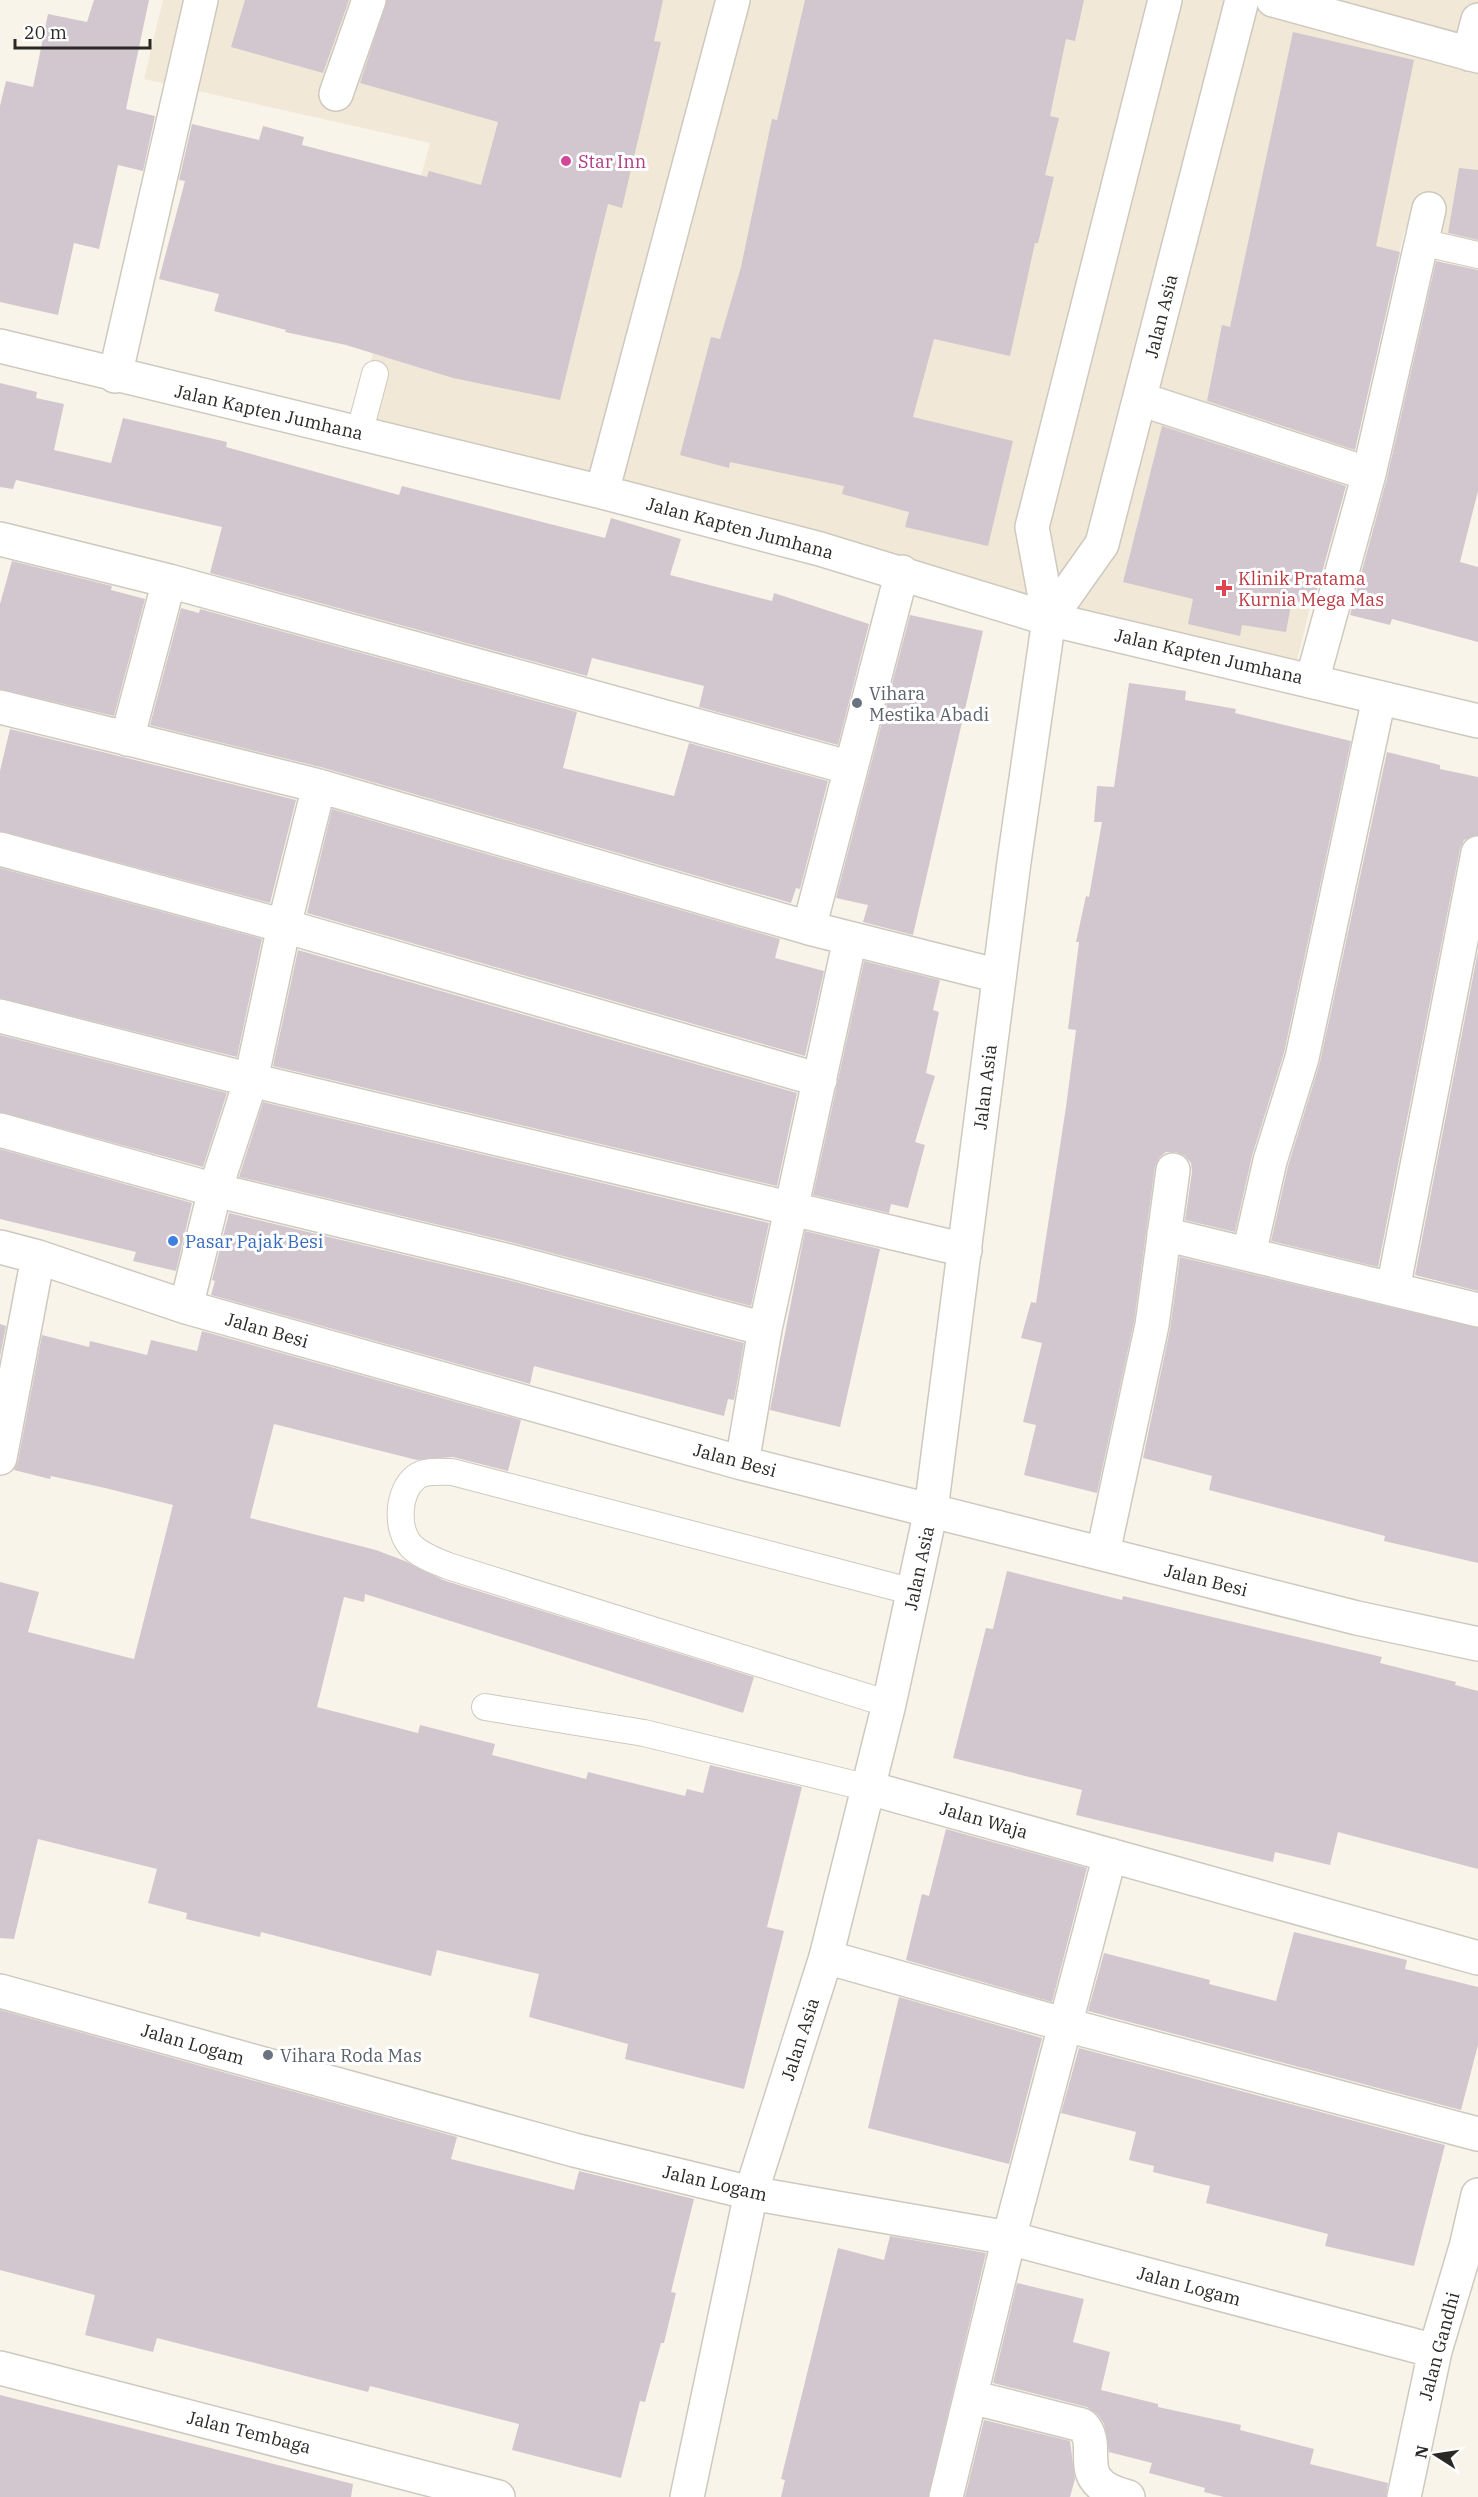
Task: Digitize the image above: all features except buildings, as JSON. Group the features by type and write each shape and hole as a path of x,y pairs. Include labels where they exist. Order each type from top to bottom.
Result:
{"street":[{"path":"115,376 201,0"},
{"path":"336,94 369,0"},
{"path":"602,492 733,0"},
{"name":"Jalan Asia","path":"687,2497 751,2193 826,1957 889,1704 932,1510 999,976 1049,619 1032,527 1165,0"},
{"name":"Jalan Asia","path":"1049,619 1102,544 1242,0"},
{"path":"1273,0 1474,55 1478,20"},
{"path":"1312,681 1369,474 1429,209"},
{"name":"Jalan Kapten Jumhana","path":"0,346 115,376 602,492 902,572 1049,619 1478,721"},
{"path":"1140,399 1369,474"},
{"path":"0,539 169,581 851,768"},
{"path":"809,928 902,572"},
{"path":"127,739 169,581"},
{"path":"1249,1254 1270,1161 1302,1058 1379,698"},
{"path":"0,707 319,786 809,928 999,976"},
{"path":"186,1307 215,1190 251,1080 284,926 319,786"},
{"path":"0,849 284,926 820,1080"},
{"path":"1393,1289 1478,853"},
{"path":"742,1463 789,1209 820,1080 850,939"},
{"path":"0,1016 251,1080 965,1250"},
{"path":"0,1130 215,1190 509,1261 765,1329"},
{"path":"1103,1553 1152,1325 1173,1170"},
{"path":"1164,1234 1478,1310"},
{"name":"Jalan Besi","path":"0,1247 38,1257 186,1307 742,1463 1357,1618 1478,1644"},
{"path":"0,1458 38,1257"},
{"name":"Jalan Waja","path":"869,1788 1478,1958"},
{"path":"946,2497 1010,2238 1110,1855"},
{"path":"826,1957 1066,2025 1478,2134"},
{"name":"Jalan Logam","path":"0,1991 574,2150 751,2193 1010,2238 1435,2351"},
{"name":"Jalan Gandhi","path":"1404,2497 1435,2351 1472,2248 1478,2195"},
{"name":"Jalan Tembaga","path":"0,2368 498,2497"},
{"path":"971,2397 1082,2425 1090,2437 1089,2461 1094,2476 1106,2488 1128,2497"}],"lane":[{"path":"1421,242 1478,255"},
{"path":"359,434 375,374"},
{"path":"889,1704 448,1566 424,1556 411,1545 402,1528 400,1513 406,1491 416,1477 432,1472 452,1472 914,1592"},
{"name":"Jalan Waja","path":"485,1707 644,1733 869,1788"}],"shaded area":[{"path":"163,0 1478,0 1478,245 1405,229 1291,684 352,430 430,143 144,79"}],"place":[{"name":"Star Inn","path":"566,161"},
{"name":"Klinik Pratama Kurnia Mega Mas","path":"1224,588"},
{"name":"Vihara Mestika Abadi","path":"857,703"},
{"name":"Pasar Pajak Besi","path":"173,1241"},
{"name":"Vihara Roda Mas","path":"268,2055"}]}
